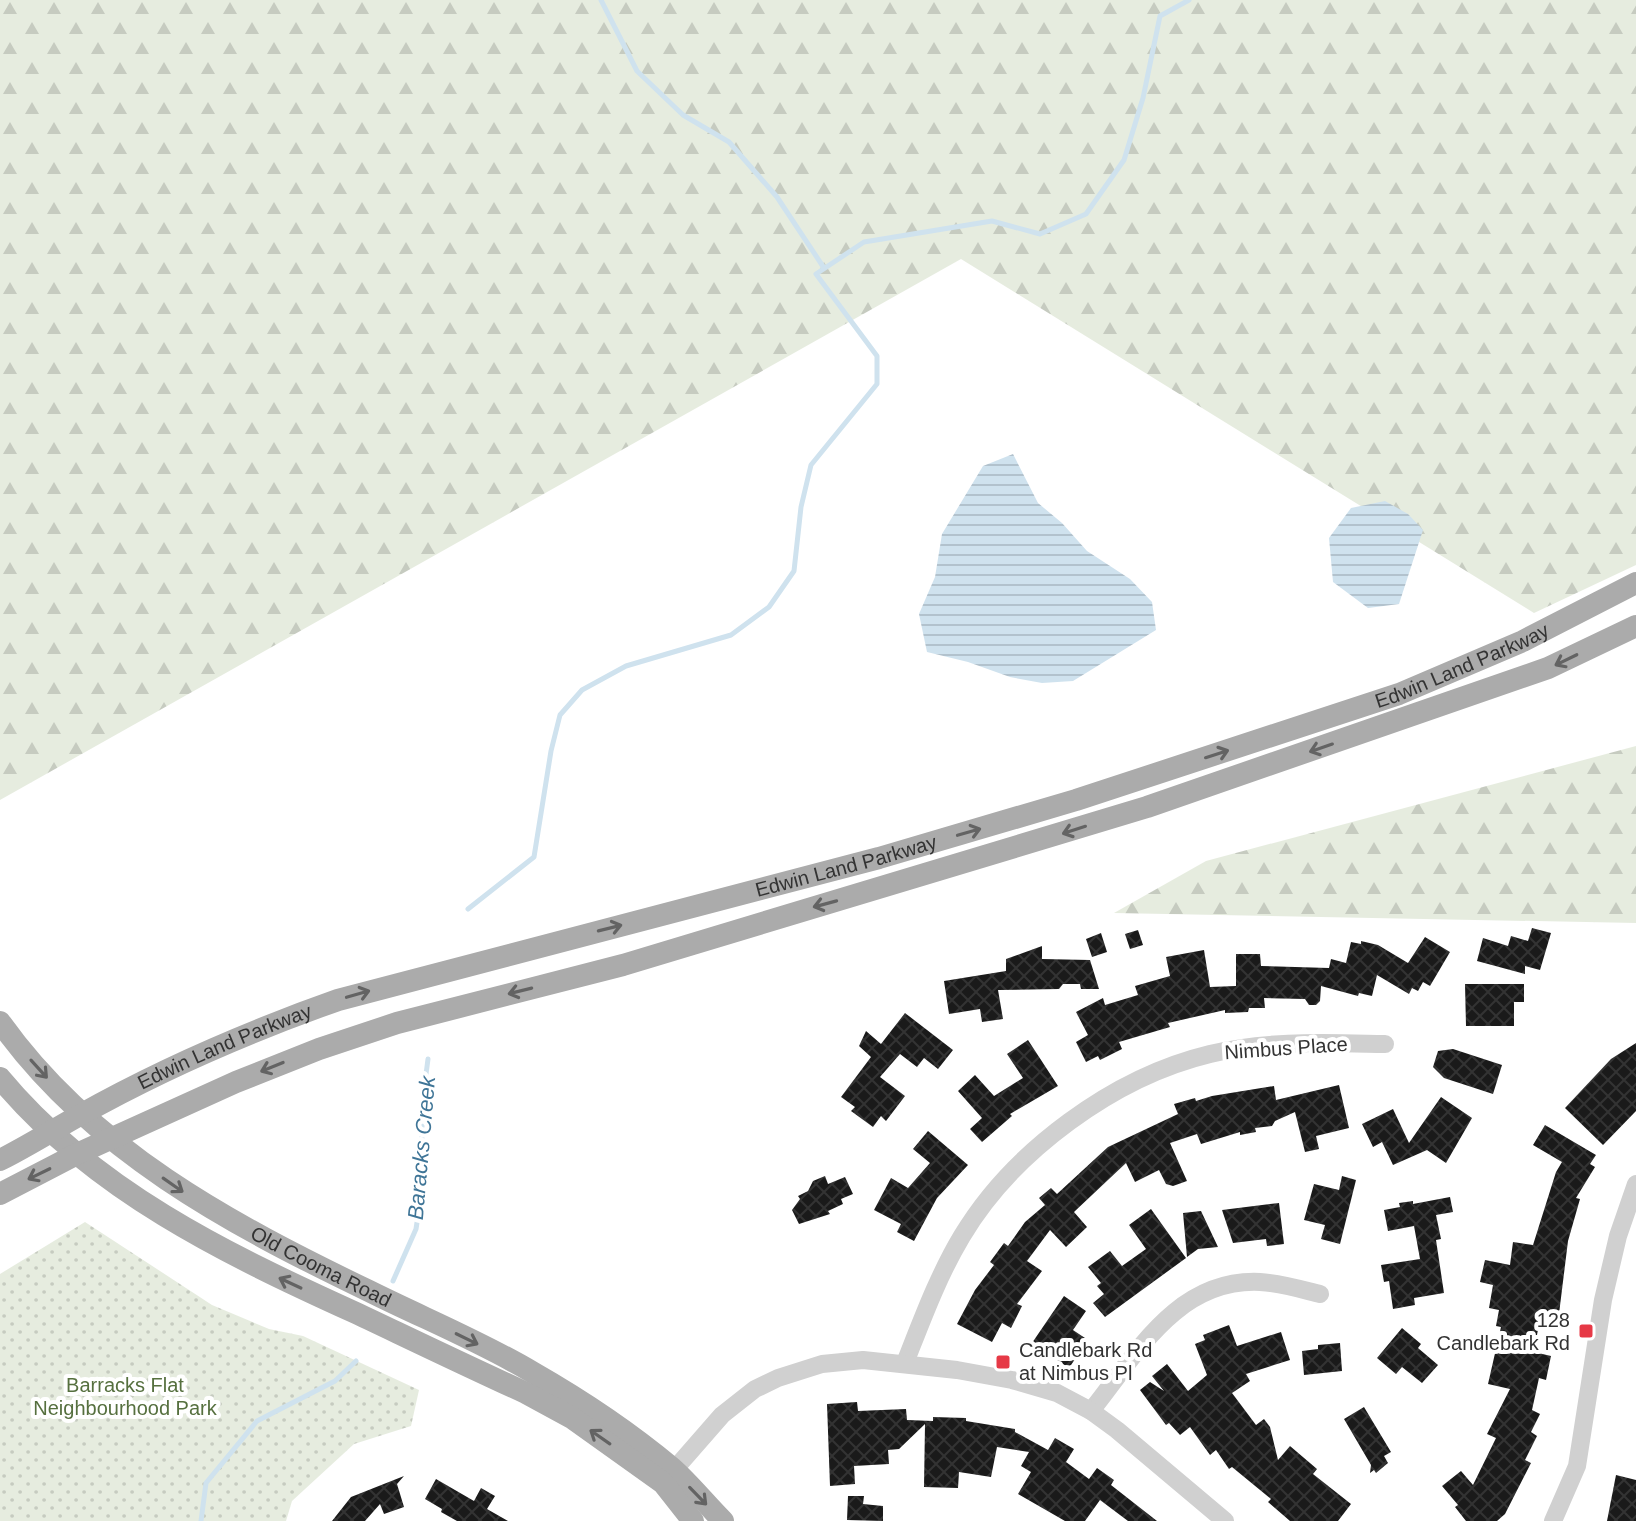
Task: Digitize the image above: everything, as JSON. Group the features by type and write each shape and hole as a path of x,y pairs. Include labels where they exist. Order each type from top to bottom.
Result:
{"main road":[{"name":"Edwin Land Parkway","path":"0,1160 81,1114 206,1053 273,1023 338,1000 894,853 1076,800 1399,694 1523,641 1636,583"},
{"name":"Edwin Land Parkway","path":"0,1194 77,1154 236,1082 332,1044 397,1023 623,965 1147,807 1548,668 1636,626"},
{"name":"Old Cooma Road","path":"0,1022 81,1114 110,1139 204,1205 371,1293 530,1370 583,1403 668,1476"},
{"name":"Old Cooma Road","path":"0,1078 51,1133 112,1181 190,1232 243,1261 526,1393 668,1476"},
{"path":"668,1476 693,1521"},
{"path":"668,1476 723,1521"}],"street":[{"name":"Nimbus Place","path":"905,1363 927,1307 964,1233 1011,1173 1075,1117 1167,1067 1210,1054 1288,1044 1385,1044"},
{"path":"1553,1521 1577,1466 1603,1300 1618,1236 1636,1184"},
{"path":"1091,1411 1154,1330 1187,1300 1216,1288 1248,1282 1288,1286 1320,1294"},
{"path":"668,1476 731,1406 778,1378 822,1364 844,1361 905,1363 1012,1380 1057,1393 1091,1411 1225,1521"}],"green space":[{"path":"0,0 1636,0 1636,565 1534,613 961,259 0,800"},
{"path":"1636,746 1636,923 1114,913 1206,861"},
{"name":"Barracks Flat Neighbourhood Park","path":"85,1222 212,1305 269,1329 303,1336 419,1390 411,1426 354,1444 292,1501 286,1521 0,1521 0,1274"}],"water":[{"path":"1013,454 1038,503 1062,523 1087,551 1130,579 1152,602 1156,630 1073,681 1042,683 1010,677 927,652 919,614 935,577 942,534 983,466"},
{"path":"1385,501 1408,514 1423,530 1399,604 1368,608 1333,582 1329,538 1351,508"}],"building":[{"path":"1532,928 1551,933 1540,970 1525,966 1525,974 1477,961 1483,938 1508,946 1511,936 1528,941"},
{"path":"1138,930 1143,945 1130,949 1125,934"},
{"path":"1101,933 1107,952 1092,957 1086,939"},
{"path":"1425,937 1450,952 1430,986 1423,982 1418,991 1412,988 1409,994 1377,975 1372,996 1359,993 1358,996 1321,986 1320,1001 1316,1005 1309,1005 1305,999 1264,998 1265,1008 1249,1008 1248,1012 1225,1013 1225,1010 1168,1023 1170,1027 1119,1042 1122,1049 1100,1060 1098,1056 1086,1062 1076,1042 1088,1035 1076,1012 1103,998 1105,1005 1138,995 1135,986 1170,976 1166,957 1204,950 1210,987 1236,986 1236,954 1260,954 1261,966 1329,968 1331,959 1346,963 1351,942 1361,944 1361,941 1378,945 1408,963"},
{"path":"1042,946 1042,959 1090,960 1099,989 1081,989 1080,984 1063,984 1059,989 998,990 1003,1019 982,1022 980,1009 949,1014 944,981 1006,971 1006,959"},
{"path":"1465,984 1524,984 1524,1002 1514,1002 1514,1026 1466,1026"},
{"path":"905,1013 953,1050 938,1069 924,1058 917,1067 900,1054 880,1077 905,1096 886,1121 881,1116 873,1127 851,1111 855,1107 841,1097 871,1057 859,1046 866,1031 881,1044"},
{"path":"1028,1040 1058,1086 1010,1114 1012,1116 982,1142 970,1129 982,1118 958,1091 975,1075 994,1096 1023,1078 1007,1054"},
{"path":"1636,1043 1636,1111 1603,1145 1565,1108 1611,1059"},
{"path":"1453,1049 1502,1065 1493,1094 1444,1078 1433,1067 1438,1051"},
{"path":"1339,1085 1349,1128 1316,1136 1319,1149 1305,1152 1295,1112 1275,1121 1272,1126 1255,1128 1256,1132 1240,1135 1240,1132 1201,1144 1197,1134 1170,1143 1187,1181 1173,1186 1166,1184 1159,1170 1135,1182 1126,1163 1074,1212 1087,1227 1066,1247 1050,1230 1027,1261 1042,1271 1017,1304 1022,1306 1011,1328 1002,1323 992,1342 957,1324 975,1290 994,1265 990,1262 1004,1243 1008,1246 1025,1222 1045,1205 1039,1198 1051,1188 1057,1194 1108,1147 1178,1114 1174,1104 1274,1086 1276,1100"},
{"path":"1441,1097 1472,1118 1446,1163 1427,1150 1393,1165 1382,1142 1373,1147 1362,1124 1393,1109 1409,1143"},
{"path":"1545,1125 1596,1155 1590,1164 1595,1167 1576,1198 1580,1199 1568,1241 1558,1322 1540,1318 1534,1352 1551,1356 1546,1380 1539,1378 1532,1410 1540,1414 1531,1432 1537,1436 1525,1460 1531,1463 1505,1514 1497,1521 1466,1521 1455,1507 1458,1505 1442,1486 1461,1471 1473,1485 1496,1438 1487,1434 1510,1389 1488,1384 1501,1327 1496,1326 1499,1310 1489,1308 1493,1285 1480,1282 1485,1260 1510,1265 1513,1242 1533,1245 1562,1162 1533,1145"},
{"path":"928,1131 968,1165 937,1198 914,1241 897,1232 901,1224 874,1210 891,1178 908,1188 930,1163 913,1149"},
{"path":"825,1176 828,1184 845,1177 853,1194 841,1199 843,1204 828,1211 830,1214 799,1224 792,1210 800,1199 798,1196 808,1191 813,1181"},
{"path":"1342,1176 1356,1180 1340,1244 1321,1239 1325,1225 1304,1220 1314,1184 1339,1190"},
{"path":"1450,1197 1453,1212 1436,1215 1441,1239 1436,1240 1444,1293 1414,1298 1415,1305 1393,1309 1389,1281 1384,1282 1381,1265 1420,1259 1414,1226 1388,1231 1384,1210 1400,1207 1399,1203 1413,1201 1413,1204"},
{"path":"1279,1203 1284,1244 1267,1246 1266,1239 1233,1243 1222,1210"},
{"path":"1151,1209 1186,1258 1105,1317 1093,1303 1104,1294 1097,1286 1101,1283 1088,1267 1110,1251 1122,1266 1146,1249 1129,1225"},
{"path":"1201,1211 1218,1247 1198,1249 1187,1257 1183,1213"},
{"path":"1064,1296 1086,1311 1073,1330 1088,1340 1069,1368 1032,1343"},
{"path":"1229,1325 1237,1346 1281,1332 1290,1360 1246,1374 1250,1381 1232,1393 1256,1425 1264,1419 1270,1427 1278,1460 1290,1446 1317,1469 1313,1474 1351,1504 1338,1521 1290,1521 1268,1502 1271,1499 1232,1467 1229,1469 1216,1450 1210,1455 1190,1427 1180,1435 1169,1423 1166,1425 1140,1390 1150,1382 1164,1391 1152,1376 1167,1364 1188,1391 1207,1375 1195,1344 1205,1340 1203,1335"},
{"path":"1402,1328 1421,1344 1418,1348 1438,1365 1422,1383 1402,1367 1396,1374 1377,1358"},
{"path":"1340,1343 1342,1371 1304,1375 1302,1351 1318,1349 1318,1345"},
{"path":"857,1402 858,1411 906,1409 907,1420 966,1418 966,1421 1015,1429 1015,1432 1048,1450 1055,1438 1074,1449 1066,1462 1089,1479 1097,1468 1114,1480 1111,1485 1157,1521 1128,1521 1100,1500 1085,1521 1065,1521 1018,1494 1031,1472 1021,1466 1029,1452 997,1447 991,1477 959,1472 958,1488 924,1487 925,1424 899,1449 888,1450 889,1464 854,1466 855,1484 830,1486 827,1404"},
{"path":"1364,1407 1391,1452 1384,1456 1388,1463 1376,1473 1374,1470 1370,1473 1371,1465 1344,1419"},
{"path":"1616,1475 1636,1480 1636,1521 1607,1521"},
{"path":"404,1476 397,1484 404,1507 384,1514 380,1504 365,1521 332,1521 351,1497"},
{"path":"436,1479 474,1501 481,1488 495,1496 487,1509 508,1521 457,1521 441,1512 442,1509 425,1499"},
{"path":"848,1496 864,1496 863,1504 883,1506 883,1521 847,1520"}],"waterway":[{"path":"601,0 637,71 683,115 729,142 777,197 824,268"},
{"name":"Baracks Creek","path":"468,909 534,857 560,715 582,690 626,666 731,635 769,607 794,571 801,507 811,465 877,384 877,356 816,274 864,242 992,221 1040,234 1086,214 1124,160 1143,98 1160,16 1189,0"},
{"name":"Baracks Creek","path":"393,1281 416,1229 422,1190 422,1105 428,1059"},
{"name":"Baracks Creek","path":"201,1521 206,1483 257,1421 335,1381 356,1361"}],"place":[{"name":"128 Candlebark Rd","path":"1586,1331"},
{"name":"Candlebark Rd at Nimbus Pl","path":"1003,1362"}]}
